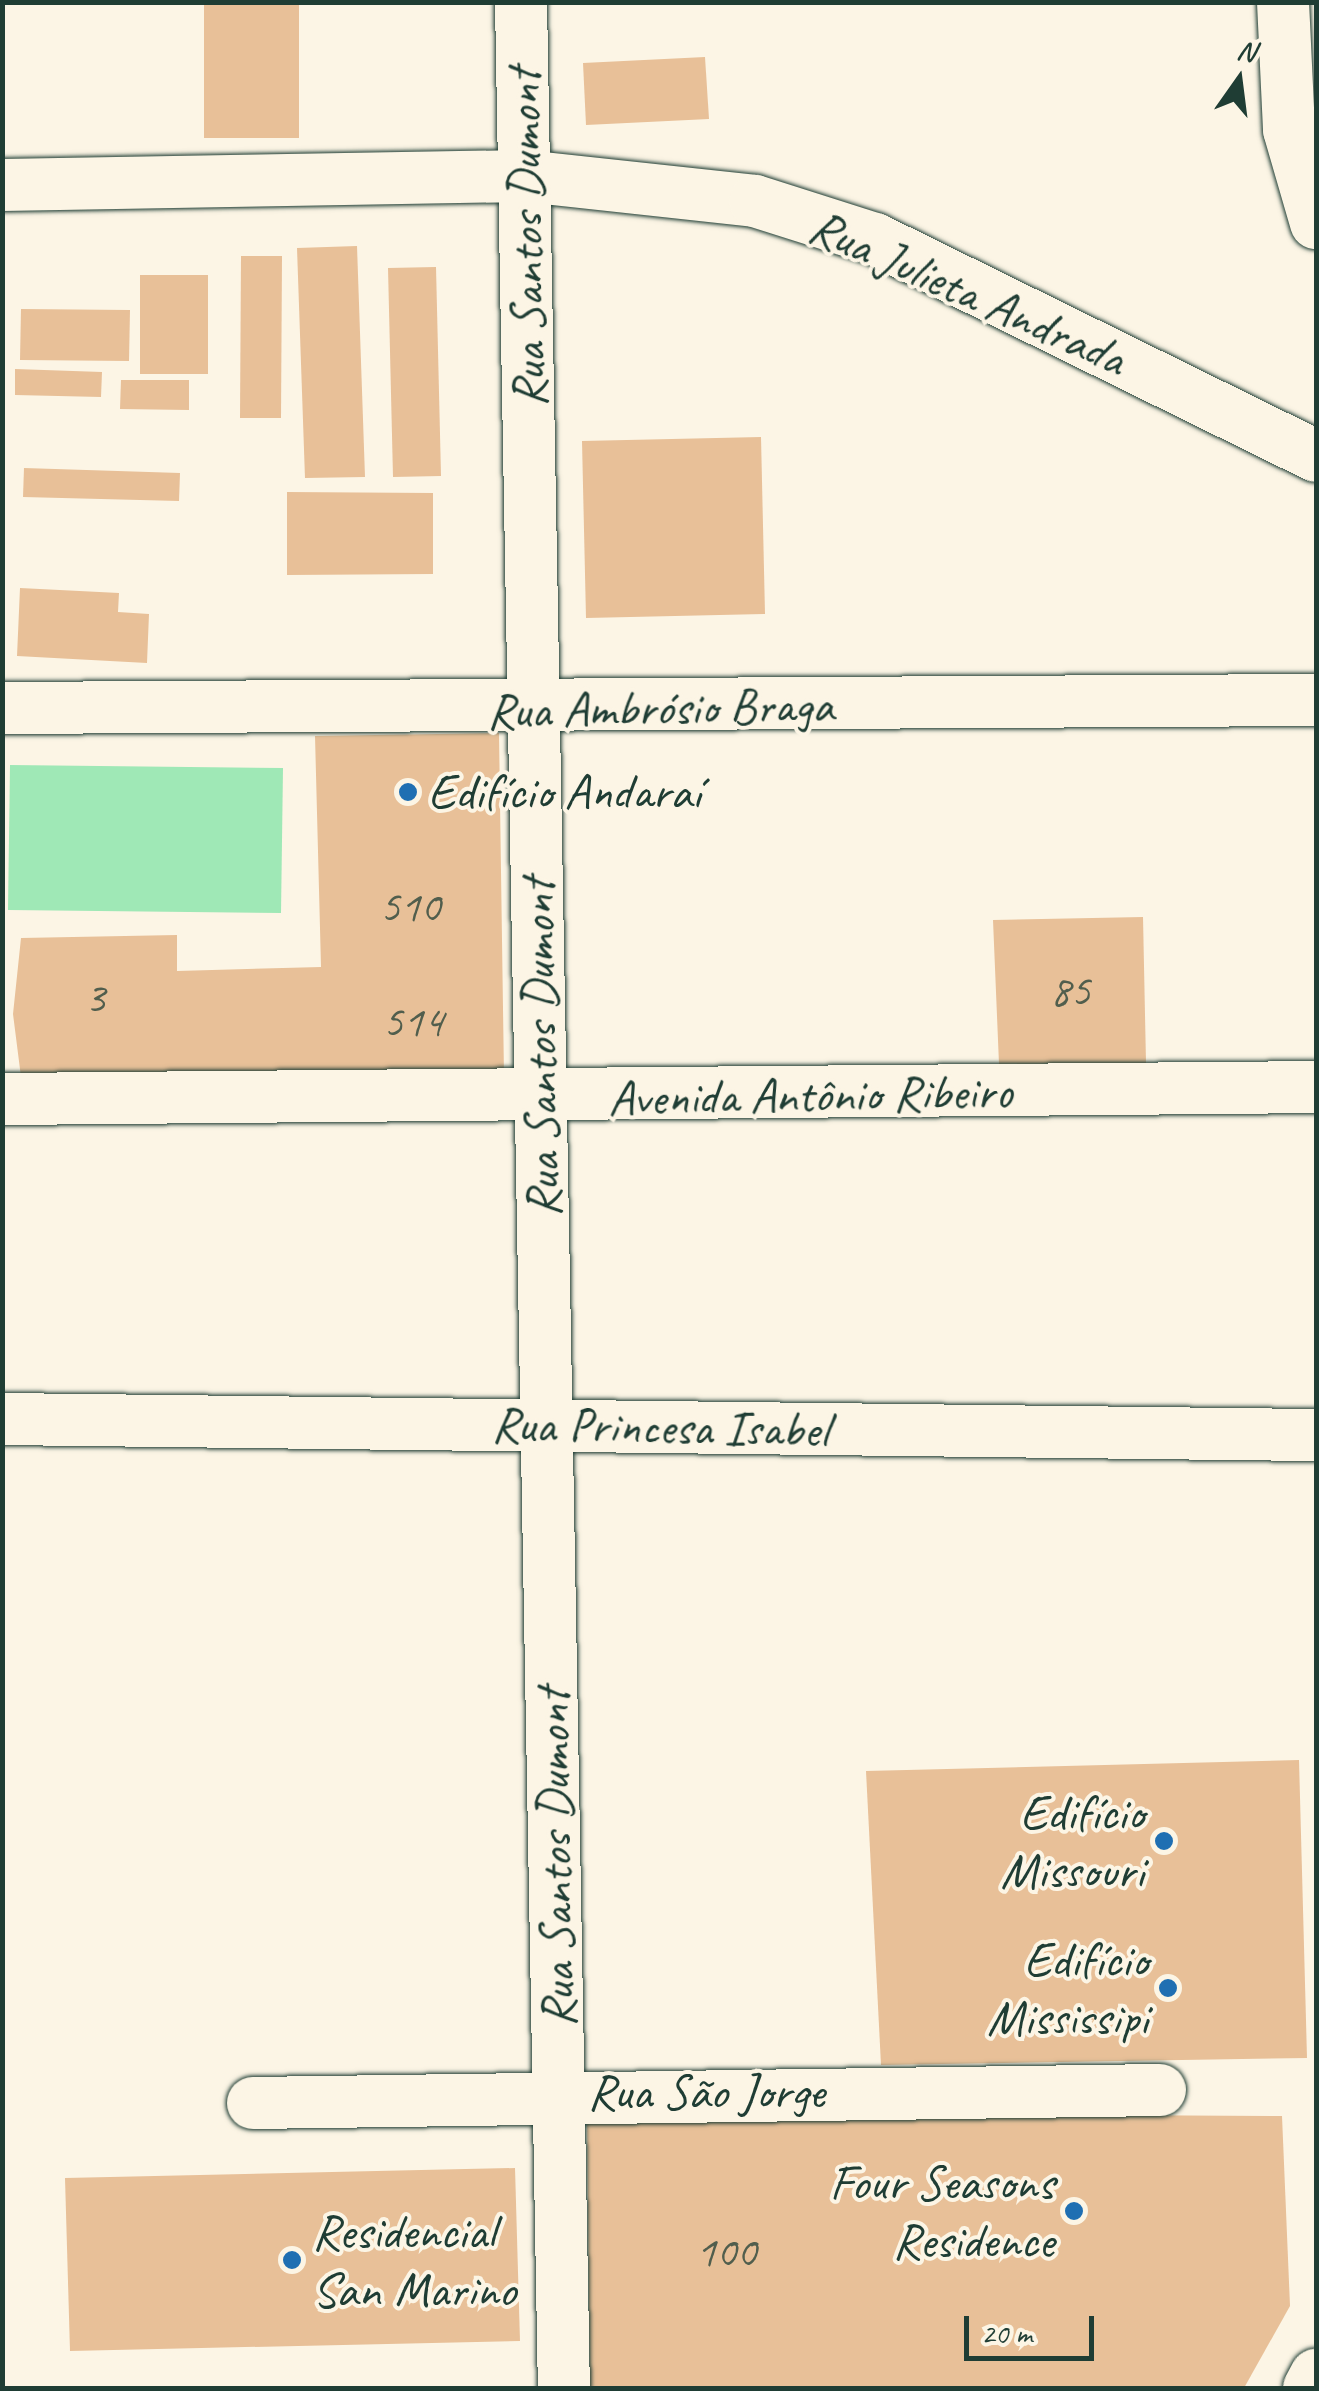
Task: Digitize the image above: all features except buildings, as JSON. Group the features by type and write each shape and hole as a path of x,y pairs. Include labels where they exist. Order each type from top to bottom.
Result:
{"street":[{"name":"Rua Santos Dumont","path":"521,2 564,2388"},
{"path":"1283,2 1289,130 1316,223"},
{"name":"Rua Julieta Andrada","path":"2,185 524,176 736,197 875,239 1316,456"},
{"name":"Rua Ambrósio Braga","path":"2,708 534,710 1316,700"},
{"name":"Avenida Antônio Ribeiro","path":"2,1099 541,1100 1316,1086"},
{"name":"Rua Princesa Isabel","path":"2,1419 1316,1435"},
{"name":"Rua São Jorge","path":"252,2102 559,2093 1160,2090"},
{"path":"1308,2388 1316,2375"}],"green space":[{"path":"10,765 283,768 281,913 8,910"}],"place":[{"name":"Edifício Andaraí","path":"408,792"},
{"name":"Edifício Missouri","path":"1164,1841"},
{"name":"Edifício Mississipi","path":"1168,1988"},
{"name":"Four Seasons Residence","path":"1074,2211"},
{"name":"Residencial San Marino","path":"292,2260"}]}
